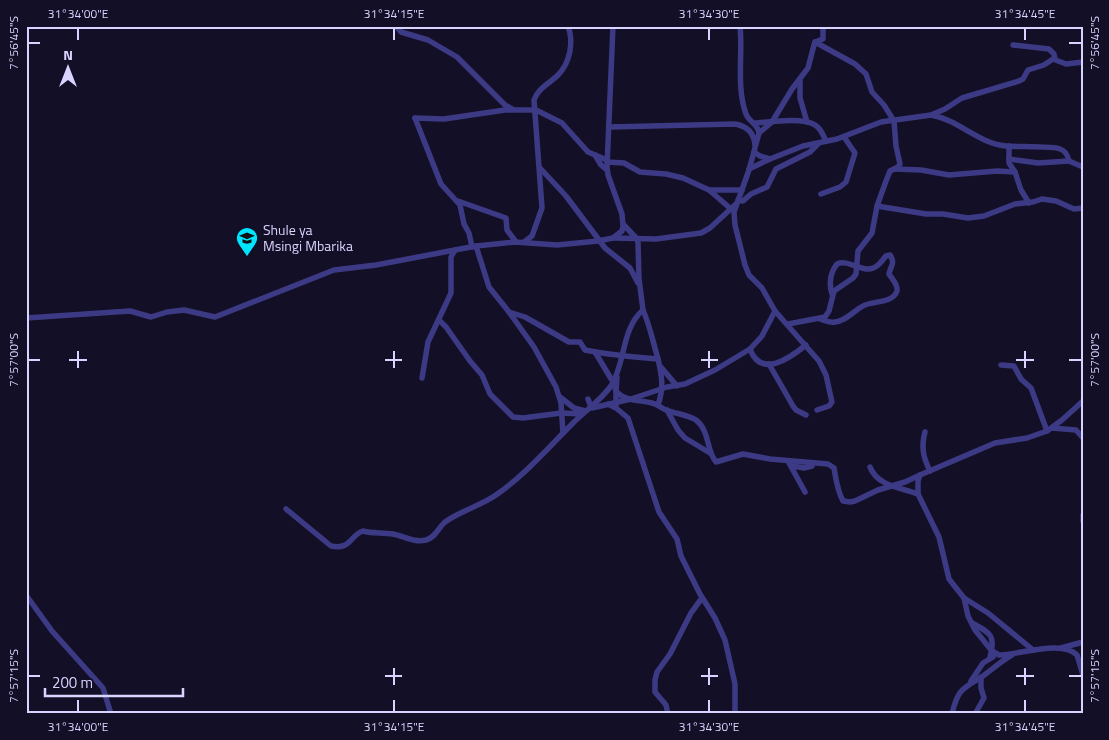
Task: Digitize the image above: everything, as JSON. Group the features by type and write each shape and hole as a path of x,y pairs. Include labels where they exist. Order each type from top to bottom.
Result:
{"street":[{"path":"396,26 401,32 428,40 455,55 504,104 514,110"},
{"path":"524,242 532,236 542,210 534,100 537,92 560,73 567,59 571,39 568,26"},
{"path":"613,26 607,161 623,224 622,231 613,238"},
{"path":"740,26 741,76 746,115 750,121 755,123 807,122 820,128 823,142"},
{"path":"759,133 772,122 792,88 808,68 815,42 823,38 823,26"},
{"path":"815,42 830,49 863,70 872,92 884,105 894,121 896,146 900,162 908,169"},
{"path":"1014,45 1022,44 1049,49 1054,54 1055,59"},
{"path":"749,169 803,146 844,136 882,122 931,115 945,110 960,99 1019,81 1023,79 1028,70 1041,66 1051,60 1055,59 1066,64 1083,62"},
{"path":"800,79 800,98 807,122"},
{"path":"516,242 507,230 506,218 458,201 446,191 441,184 415,118 444,119 514,110 534,110 562,123 588,152 607,161 624,163 640,172 666,174 683,178 735,205"},
{"path":"931,115 951,121 983,141 1009,146 1060,149 1066,154 1069,161"},
{"path":"755,123 759,133 749,169 735,205 734,225 747,272 762,288 775,311 806,345 824,370 832,394 832,403 817,410"},
{"path":"609,127 742,125 750,130 755,140 755,150 760,156 770,159"},
{"path":"821,194 840,187 848,179 855,153 844,136"},
{"path":"26,318 130,311 151,317 166,312 184,310 215,317 334,270 516,242 557,245 613,238 665,238 701,233 710,228 735,205 752,194 764,190 776,169 810,152 823,142"},
{"path":"1009,146 1009,163 1029,203"},
{"path":"595,155 601,165 608,170"},
{"path":"1009,159 1038,163 1069,161 1083,167"},
{"path":"832,295 840,285 854,278 857,268 858,251 868,241 872,233 877,206 889,173 898,167 900,162"},
{"path":"540,168 566,196 609,252 630,268 640,287"},
{"path":"893,169 921,170 949,175 998,171 1015,172"},
{"path":"709,190 742,190"},
{"path":"877,206 926,214 973,218 984,216 1015,204 1029,203 1042,198 1074,208 1083,208"},
{"path":"458,201 464,224 489,287 534,347 556,387 560,397 563,433"},
{"path":"623,224 637,239 643,310 652,334 657,361 663,379 658,405"},
{"path":"422,378 428,344 452,290 452,257 455,250"},
{"path":"788,324 820,319 829,311 832,295 830,288 831,278 837,264 844,262 857,268 876,267 886,256 890,255 893,260 893,266 889,274 896,284 895,294 882,302 863,306 838,322 828,322 820,319"},
{"path":"643,310 631,325 618,373 616,405 628,418 659,512 677,539 681,556 725,640 735,684 735,714"},
{"path":"439,320 482,375 490,394 515,418 523,418 587,410 608,404 616,405 662,389 677,386 714,370 750,349 762,336 775,311"},
{"path":"509,312 525,317 569,342 580,342 585,350 657,361 677,386"},
{"path":"750,349 756,360 761,364 769,364 786,359 806,345"},
{"path":"595,352 613,382 616,391 622,396 658,405 667,410 684,414 698,422 707,436 715,461 718,462 742,454 804,468 817,464 828,464 834,468 839,493 846,502 855,501 878,490 905,482 995,443 1027,438 1049,429 1083,401"},
{"path":"769,364 793,406 796,410 806,415"},
{"path":"1001,365 1014,366 1021,379 1029,385 1049,429"},
{"path":"286,510 327,545 335,547 347,545 357,534 363,531 392,534 415,541 427,540 436,534 445,522 500,492 530,468 563,433 601,398 618,373"},
{"path":"560,397 574,408 587,410"},
{"path":"587,410 588,399"},
{"path":"667,410 678,430 685,438 712,455"},
{"path":"1049,429 1073,429 1082,437"},
{"path":"925,432 923,450 930,472"},
{"path":"790,464 805,492"},
{"path":"870,467 874,475 892,486 918,494"},
{"path":"920,475 918,494 940,537 949,579 964,598 988,613 1033,650"},
{"path":"1083,515 1083,521"},
{"path":"26,596 52,631 103,688 111,714"},
{"path":"668,714 666,705 655,692 656,674 670,654 691,613 702,598"},
{"path":"964,598 971,622 991,654"},
{"path":"991,654 999,655 1061,648 1083,642"},
{"path":"1061,648 1077,654 1083,675"},
{"path":"952,714 961,691 1000,662 1018,652"},
{"path":"971,682 979,668 991,654"},
{"path":"975,714 984,698 981,688 981,677"}],"place":[{"name":"Shule ya Msingi Mbarika","path":"247,257"}]}
